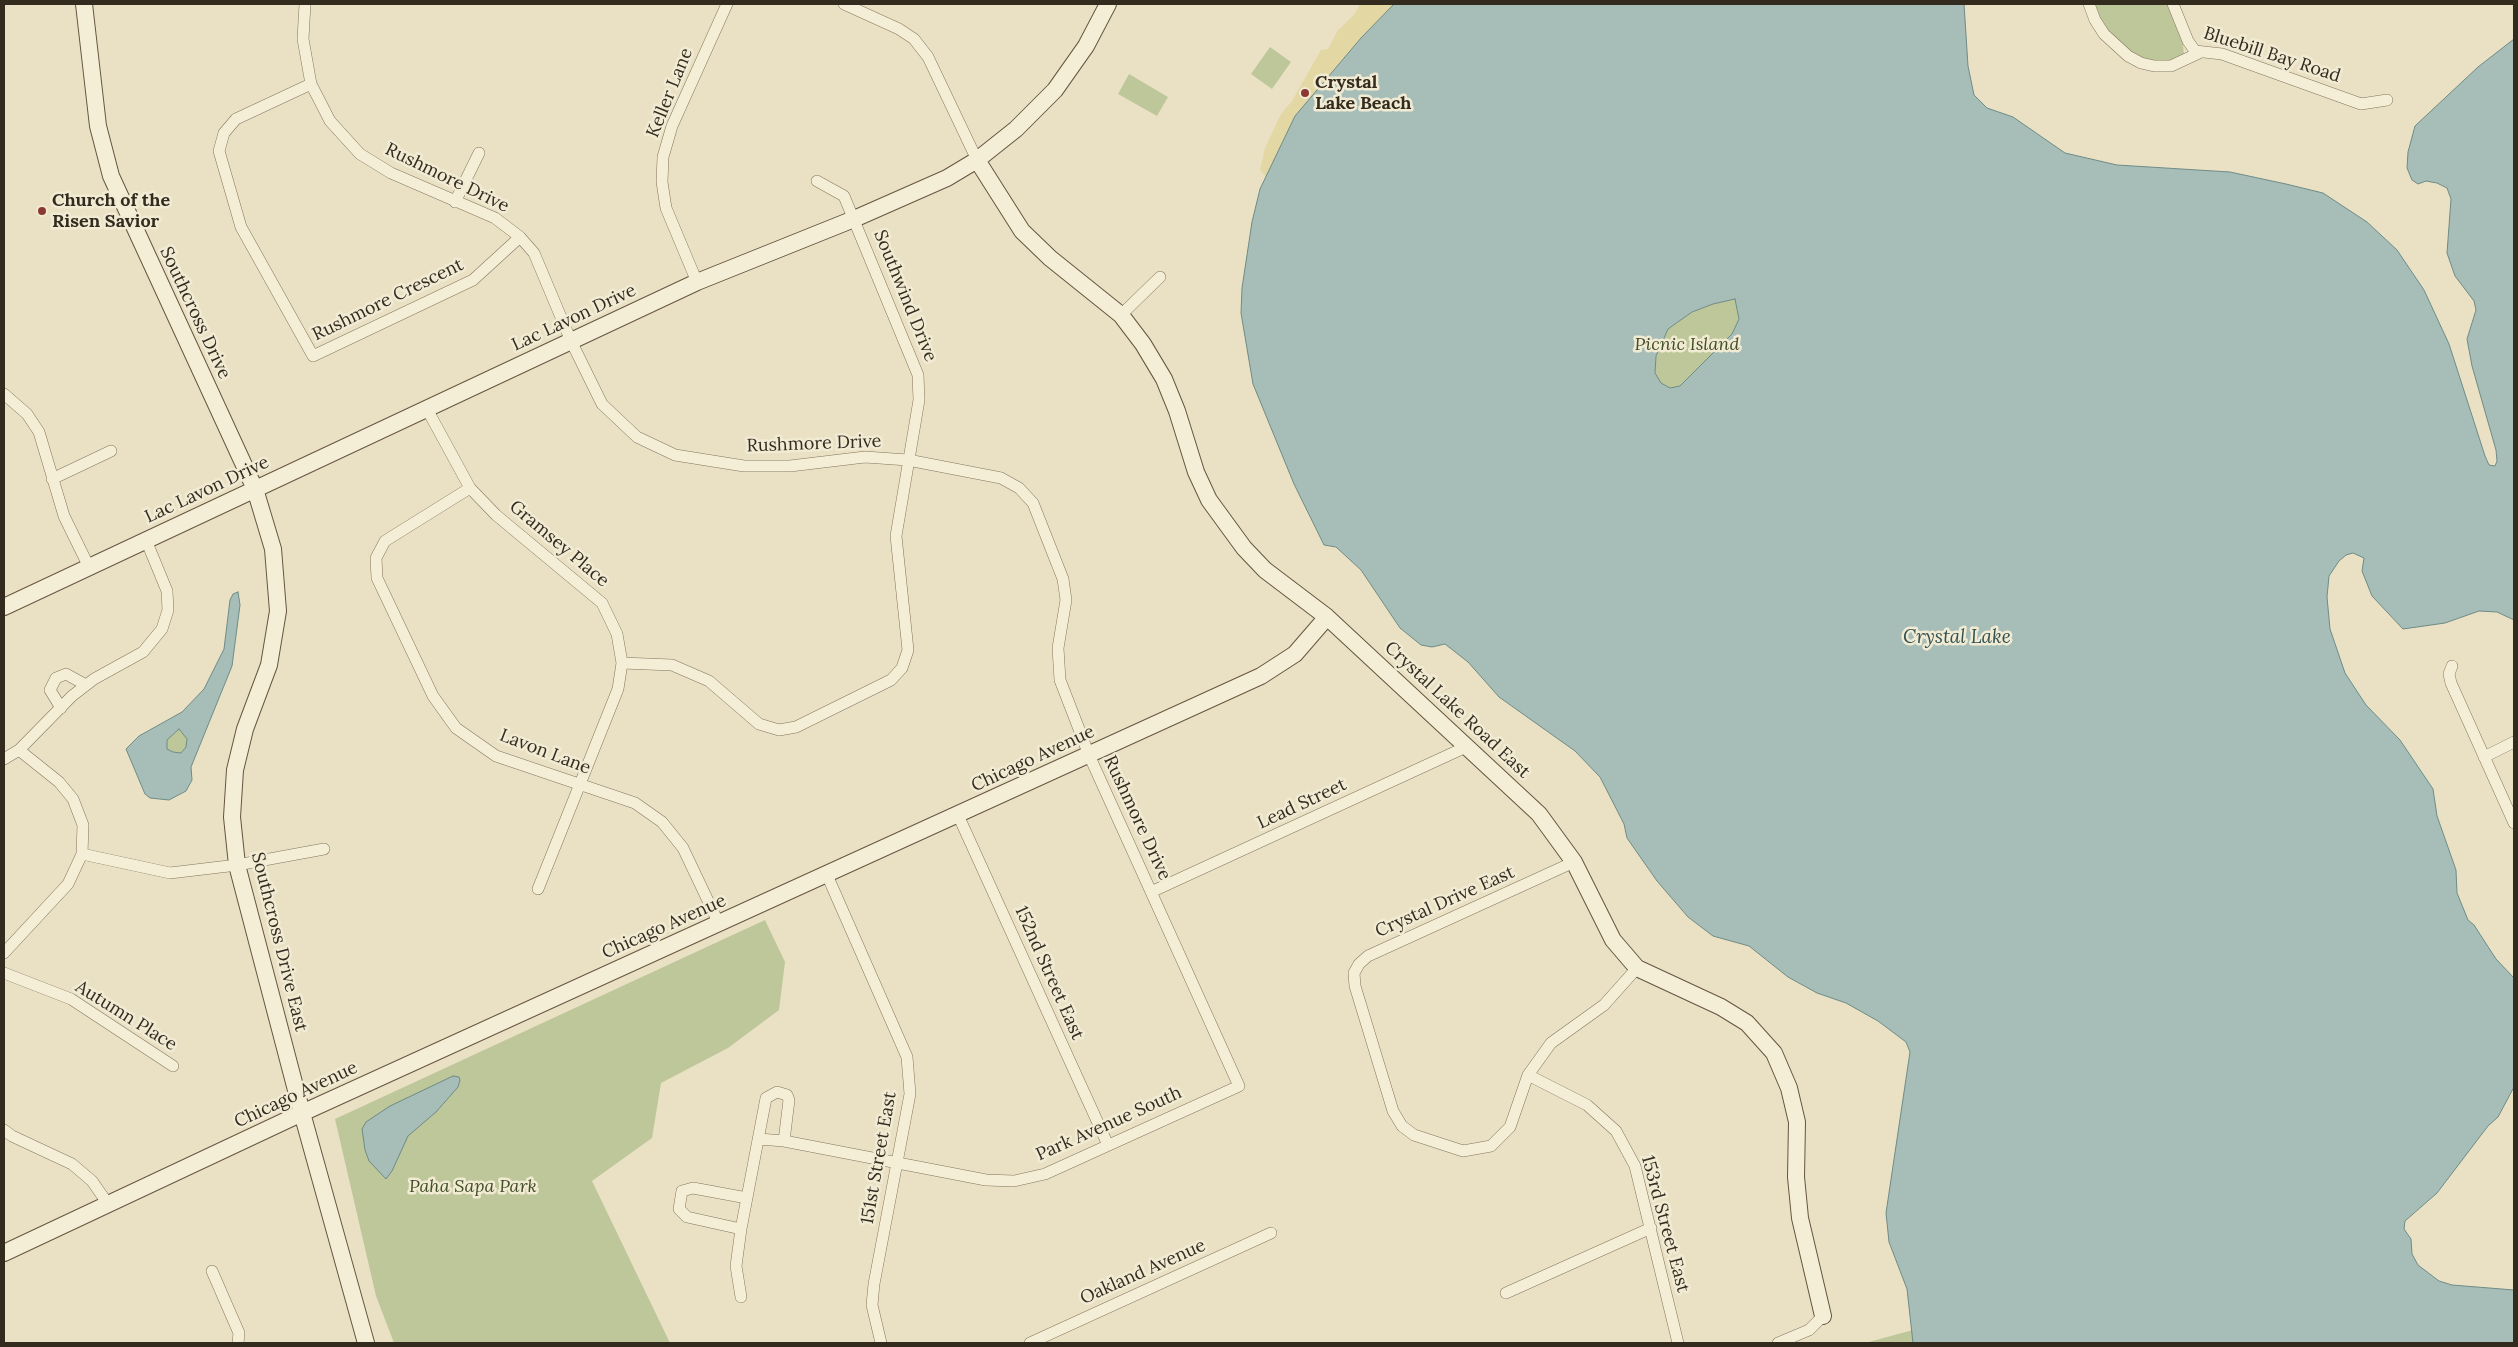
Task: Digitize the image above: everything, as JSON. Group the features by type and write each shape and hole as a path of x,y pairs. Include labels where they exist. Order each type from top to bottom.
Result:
{"street":[{"name":"Southcross Drive","path":"84,4 98,126 111,176 254,490"},
{"name":"Rushmore Drive","path":"305,4 303,39 311,84 330,122 360,154 390,173 495,218 520,237 534,253 571,341 602,404 637,438 675,455 744,466 790,466 865,456 908,460 1001,478 1019,488 1033,503 1064,578 1066,600 1058,648 1060,680 1089,755 1239,1086"},
{"name":"Keller Lane","path":"697,282 666,208 662,182 663,157 672,126 727,4"},
{"path":"844,4 899,29 914,39 928,57 977,160"},
{"name":"Lac Lavon Drive","path":"4,607 697,282 854,219 947,178 977,160 1016,129 1055,90 1086,46 1108,4"},
{"path":"2089,4 2095,20 2104,34 2128,56 2140,63 2154,66 2171,66 2199,53"},
{"name":"Bluebill Bay Road","path":"2173,4 2191,47 2199,53 2222,54 2361,104 2387,100"},
{"name":"Rushmore Crescent","path":"311,84 236,119 224,133 219,150 242,227 313,356 474,280 520,237"},
{"path":"456,202 479,153"},
{"name":"Crystal Lake Road East","path":"977,160 1022,231 1050,258 1121,315 1143,344 1164,379 1178,411 1196,472 1209,500 1227,528 1265,570 1327,617 1539,814 1574,862 1613,940 1637,968 1730,1012 1747,1023 1774,1053 1788,1088 1798,1122 1796,1177 1800,1218 1823,1316"},
{"name":"Southwind Drive","path":"622,663 672,665 709,681 760,724 779,730 796,727 891,680 902,668 908,650 896,536 919,400 918,375 844,196 817,181"},
{"path":"1121,315 1160,277"},
{"path":"4,394 27,414 39,432 64,516 88,567"},
{"name":"Gramsey Place","path":"424,410 428,411 470,488 496,515 602,603 617,634 622,663 618,689 538,889"},
{"path":"52,479 111,451"},
{"name":"Lavon Lane","path":"470,488 385,541 376,558 377,578 433,696 456,728 496,756 634,803 662,822 683,848 718,924"},
{"name":"Southcross Drive East","path":"254,490 273,549 278,611 269,664 246,729 235,770 232,817 237,865 302,1114 366,1343"},
{"path":"4,759 19,750 86,685 143,652 162,629 168,610 167,590 146,540"},
{"name":"Chicago Avenue","path":"4,1253 302,1114 1261,676 1295,654 1327,617"},
{"path":"2452,666 2449,674 2451,683 2514,823"},
{"path":"61,708 50,690 56,678 66,674 86,685"},
{"path":"2484,757 2514,742"},
{"name":"Lead Street","path":"1151,892 1466,747"},
{"path":"4,953 68,884 82,854 83,825 73,799 59,782 19,750"},
{"name":"152nd Street East","path":"958,815 1108,1145"},
{"path":"82,854 170,873 237,865 324,849"},
{"name":"Crystal Drive East","path":"1574,862 1368,956 1359,964 1354,973 1357,993 1393,1111 1402,1126 1414,1135 1463,1151 1491,1146 1510,1127 1528,1075 1551,1043 1604,1005 1637,968"},
{"name":"151st Street East","path":"827,875 907,1057 910,1094 874,1284 872,1306 881,1343"},
{"name":"Autumn Place","path":"4,972 71,999 173,1066"},
{"name":"153rd Street East","path":"1528,1075 1587,1105 1616,1131 1635,1166 1678,1343"},
{"name":"Park Avenue South","path":"758,1139 784,1141 986,1180 1014,1181 1045,1174 1239,1086"},
{"path":"741,1297 736,1266 741,1229 766,1098 777,1092 787,1096 789,1100 784,1141"},
{"path":"4,1130 12,1136 72,1164 92,1181 108,1204"},
{"path":"741,1229 687,1217 679,1208 682,1191 693,1188 747,1198"},
{"path":"1506,1293 1651,1228"},
{"name":"Oakland Avenue","path":"1030,1343 1271,1233"},
{"path":"212,1271 239,1333 238,1343"},
{"path":"1778,1343 1809,1330 1823,1316"}],"green space":[{"path":"2094,4 2167,4 2183,44 2184,56 2167,62 2142,59 2127,50 2112,35 2099,19"},
{"path":"1270,47 1291,62 1272,89 1251,74"},
{"path":"1129,74 1168,97 1157,116 1118,94"},
{"name":"Picnic Island","path":"1735,299 1739,319 1732,334 1680,386 1670,388 1661,383 1655,373 1656,356 1668,329 1692,312 1713,304"},
{"path":"179,729 187,739 186,747 181,753 167,749 167,740"},
{"name":"Paha Sapa Park","path":"765,920 785,962 779,1010 728,1048 661,1083 652,1138 592,1181 670,1343 394,1343 376,1296 335,1119"},
{"path":"1913,1330 1913,1343 1865,1343"}],"sand":[{"name":"Crystal Lake Beach","path":"1360,4 1394,4 1361,38 1295,116 1267,178 1260,170 1265,148 1281,114 1292,101 1321,50 1328,49 1338,30 1354,15"}],"water":[{"name":"Crystal Lake","path":"1394,4 1964,4 1968,66 1974,95 1987,108 2013,117 2065,153 2117,165 2230,172 2286,184 2323,193 2367,222 2397,250 2424,290 2449,344 2485,456 2489,465 2495,466 2497,461 2496,450 2472,366 2467,339 2476,310 2474,301 2455,276 2447,253 2451,199 2447,188 2437,183 2426,181 2418,184 2412,180 2407,168 2408,152 2415,126 2478,67 2514,39 2514,620 2497,612 2479,611 2445,623 2403,629 2372,596 2362,571 2364,558 2353,553 2346,555 2339,561 2329,576 2327,597 2330,629 2345,673 2366,705 2400,740 2433,789 2437,816 2456,870 2457,893 2468,920 2474,925 2496,959 2514,978 2514,1087 2498,1117 2488,1126 2437,1193 2405,1221 2404,1229 2411,1239 2412,1254 2418,1265 2439,1281 2452,1285 2514,1290 2514,1343 1913,1343 1907,1289 1889,1242 1886,1213 1910,1052 1906,1042 1878,1021 1846,1003 1817,993 1788,977 1749,946 1713,936 1688,917 1657,881 1627,838 1624,824 1600,777 1575,751 1499,697 1468,662 1445,644 1432,647 1421,645 1400,628 1361,570 1336,547 1324,545 1294,484 1253,384 1241,313 1242,288 1252,222 1260,189 1295,116 1361,38","holes":["1735,299 1739,319 1732,334 1680,386 1670,388 1661,383 1655,373 1656,356 1668,329 1692,312 1713,304"]},
{"path":"238,592 240,605 232,666 191,767 192,780 186,791 169,800 150,798 145,794 126,749 139,736 182,712 204,689 224,649 230,600 233,594","holes":["179,729 187,739 186,747 181,753 167,749 167,740"]},
{"path":"453,1076 459,1077 458,1087 436,1112 408,1136 392,1171 386,1179 369,1161 365,1150 362,1129 366,1122 390,1106"}],"place":[{"name":"Crystal Lake Beach","path":"1305,93"},
{"name":"Church of the Risen Savior","path":"42,211"}]}
